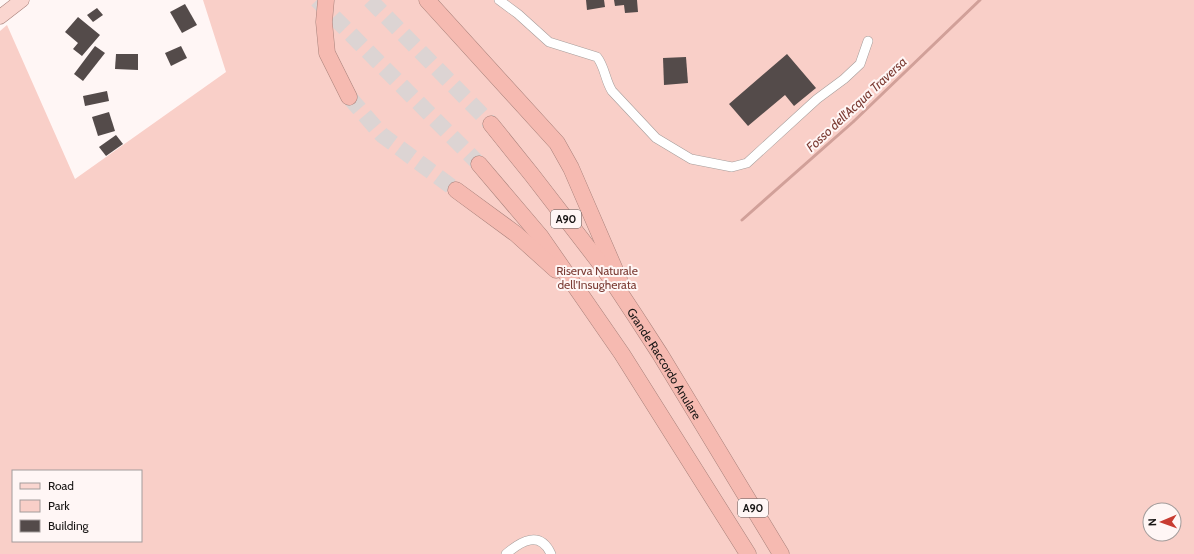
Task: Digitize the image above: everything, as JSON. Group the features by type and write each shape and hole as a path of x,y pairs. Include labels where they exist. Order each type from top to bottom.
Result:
{"highway":[{"path":"326,0 324,22 327,53 349,97"},
{"path":"427,0 557,143 571,168 636,317"},
{"name":"Grande Raccordo Anulare","path":"491,124 603,267 660,354 781,554"},
{"name":"A90","path":"479,164 541,237 622,354 748,554"},
{"path":"456,190 516,234 579,292"}],"main road":[{"path":"0,17 22,0"}],"street":[{"path":"499,0 518,14 549,42 597,57 601,63 607,82 612,91 656,138 691,159 732,166 747,163 817,99 844,79 860,64 868,41"},
{"path":"506,554 521,543 530,540 537,540 545,544 551,554"}],"green space":[{"name":"Riserva Naturale dell'Insugherata","path":"203,0 1194,0 1194,554 0,554 0,31 7,25 75,179 226,72"}],"building":[{"path":"586,0 604,0 605,7 587,10"},
{"path":"614,0 637,0 638,12 625,13 624,5 615,6"},
{"path":"185,4 197,25 182,33 170,12"},
{"path":"97,8 103,15 93,22 87,15"},
{"path":"78,17 100,35 82,56 73,49 78,43 65,32"},
{"path":"95,46 105,53 83,81 74,74"},
{"path":"181,46 187,58 171,66 165,53"},
{"path":"116,54 138,54 138,70 115,69"},
{"path":"787,54 816,88 794,106 785,95 748,126 729,104"},
{"path":"686,57 688,83 664,85 663,58"},
{"path":"107,91 109,101 85,106 83,96"},
{"path":"109,112 115,131 98,136 92,117"},
{"path":"116,135 123,144 106,156 99,147"}],"waterway":[{"name":"Fosso dell'Acqua Traversa","path":"742,220 853,122 980,0"}],"tunnel":[{"path":"317,0 479,164"},
{"path":"370,0 491,124"},
{"path":"349,97 382,135 456,190"}]}
